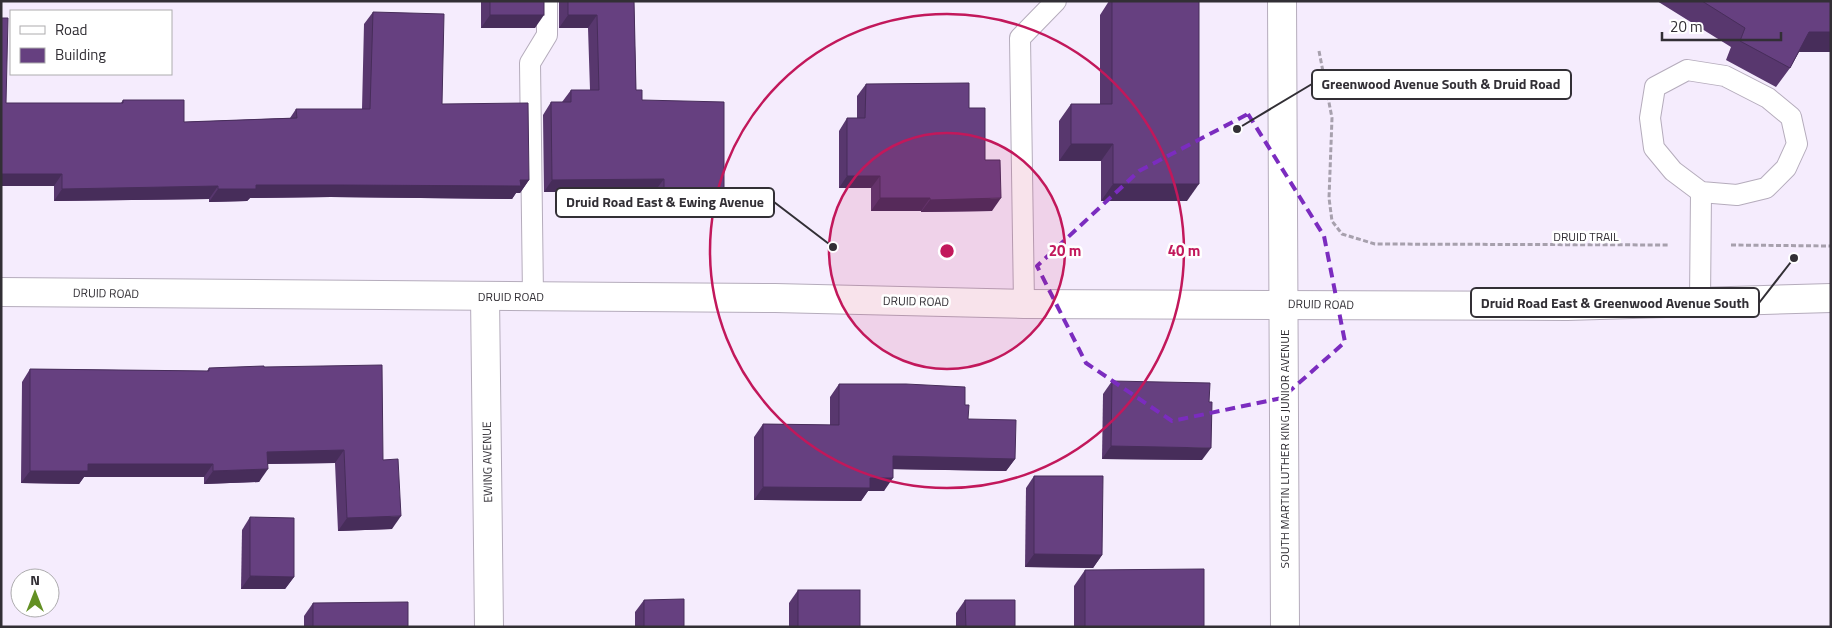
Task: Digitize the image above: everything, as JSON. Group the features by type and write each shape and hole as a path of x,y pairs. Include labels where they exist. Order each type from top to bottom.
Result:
{"street":[{"name":"SOUTH MARTIN LUTHER KING JUNIOR AVENUE","path":"1282,1 1285,627"},
{"name":"DRUID ROAD","path":"1,292 532,296 1024,304 1568,306 1831,298"},
{"name":"EWING AVENUE","path":"485,296 489,627"}],"lane":[{"path":"532,296 530,63 547,35 547,1"},
{"path":"1024,304 1020,38 1056,1"},
{"path":"1687,70 1725,76 1768,98 1791,118 1797,144 1786,168 1766,188 1737,196 1701,192 1673,171 1654,148 1650,118 1655,87 1687,70"},
{"path":"1700,302 1701,192"}],"path":[{"name":"DRUID TRAIL","path":"1317,42 1332,118 1329,198 1332,221 1342,234 1375,244 1831,246"}],"highlighted area":[{"path":"1248,114 1324,236 1345,342 1282,398 1172,421 1086,363 1037,266 1139,171"}],"building":[{"path":"490,1 544,1 544,15 490,15"},
{"path":"568,1 634,1 636,90 642,90 642,100 724,102 724,192 664,192 664,179 552,180 551,102 571,102 571,90 599,90 597,15 568,15"},
{"path":"1112,1 1199,1 1199,184 1113,184 1113,144 1071,144 1071,104 1112,104"},
{"path":"1702,1 1831,1 1831,32 1809,32 1790,68 1740,41 1745,28"},
{"path":"373,12 444,14 442,104 528,103 529,180 520,180 521,186 256,185 256,189 218,189 218,186 62,189 62,174 1,174 1,18 8,18 6,103 123,103 123,100 184,100 184,122 297,118 296,109 370,109"},
{"path":"969,83 969,108 985,108 985,160 1000,160 1001,198 930,200 930,198 880,198 880,176 847,176 847,118 865,118 866,84"},
{"path":"382,365 383,460 398,459 401,516 347,518 344,450 267,452 268,469 213,471 213,464 88,464 88,471 30,471 30,369 209,371 209,368 264,366"},
{"path":"1112,381 1210,383 1209,402 1212,402 1211,448 1111,446"},
{"path":"839,384 906,384 965,387 965,405 969,405 968,419 1016,420 1015,459 893,456 893,478 870,478 870,488 763,487 763,424 839,425"},
{"path":"1034,476 1103,476 1102,555 1034,554"},
{"path":"250,517 294,518 294,577 250,576"},
{"path":"1204,569 1204,627 1085,627 1085,570"},
{"path":"798,590 860,590 860,627 798,627"},
{"path":"684,599 684,627 644,627 644,600"},
{"path":"965,600 1015,600 1015,627 966,627"},
{"path":"408,602 408,627 313,627 313,603"}],"place":[{"name":"Greenwood Avenue South & Druid Road","path":"1237,129"},
{"name":"Druid Road East & Ewing Avenue","path":"833,247"},
{"name":"Druid Road East & Greenwood Avenue South","path":"1794,258"}]}
